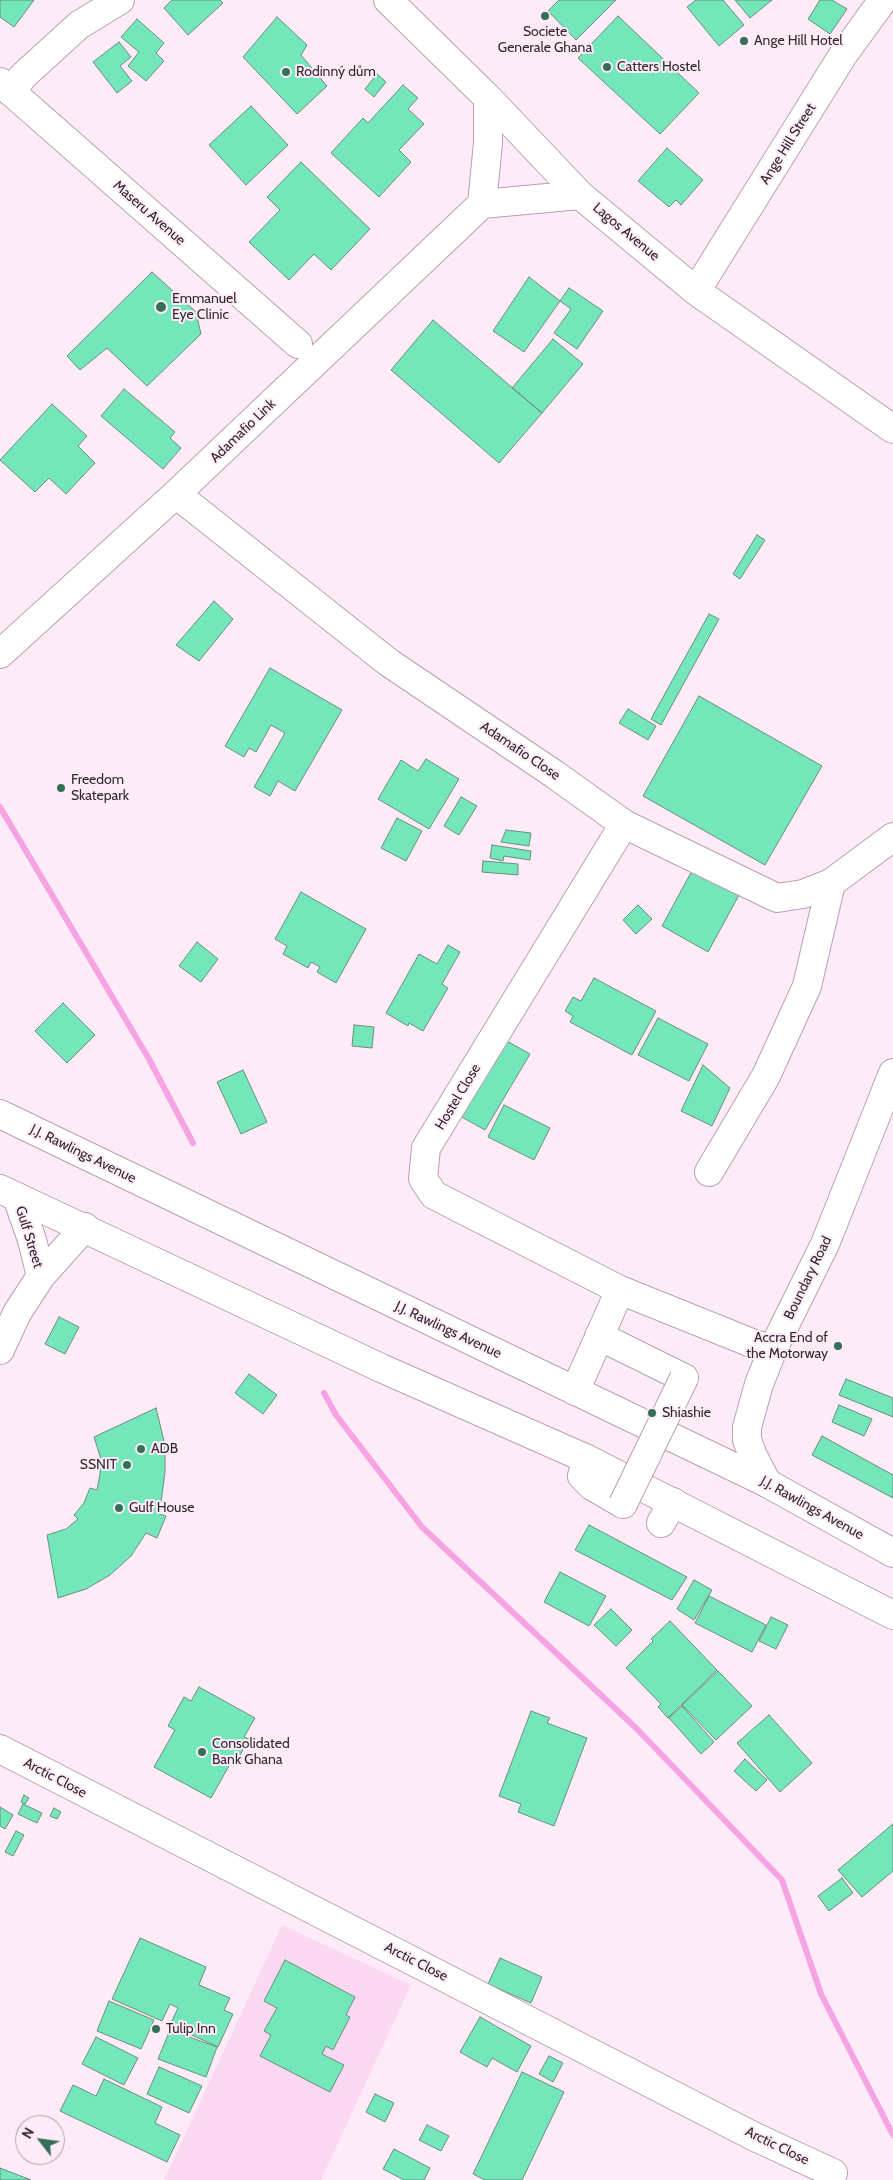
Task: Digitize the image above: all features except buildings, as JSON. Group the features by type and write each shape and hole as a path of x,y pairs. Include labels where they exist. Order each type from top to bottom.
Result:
{"main road":[{"path":"5,87 23,76 79,25 120,0"},
{"name":"Lagos Avenue","path":"388,0 488,98 580,195 696,291 893,429"},
{"name":"Ange Hill Street","path":"696,291 843,55 884,0"},
{"name":"Maseru Avenue","path":"5,87 298,344"},
{"path":"488,98 488,143 482,204 580,195"},
{"name":"Adamafio Link","path":"0,654 176,494 482,204"},
{"name":"Adamafio Close","path":"176,494 388,662 554,774 624,824 777,898 803,894 831,883 893,837"},
{"name":"Hostel Close","path":"624,824 426,1148 423,1179 434,1196 620,1290 754,1344 773,1349"},
{"path":"709,1172 766,1076 807,986 831,883"},
{"name":"Boundary Road","path":"767,1483 747,1440 746,1427 759,1384 773,1349 826,1244 893,1073"},
{"name":"J.J. Rawlings Avenue","path":"0,1114 767,1483 893,1553"},
{"path":"9,1193 382,1368 587,1459 667,1512 893,1615"},
{"name":"Gulf Street","path":"9,1193 32,1240 41,1276"},
{"name":"Gulf Street","path":"0,1350 9,1310 84,1227"},
{"path":"575,1391 620,1290"},
{"path":"587,1459 582,1476 592,1486 623,1504 684,1378 599,1336"},
{"name":"Arctic Close","path":"0,1749 755,2137 833,2173"}],"shaded area":[{"path":"282,1925 411,1985 321,2180 164,2180"}],"waterway":[{"path":"0,807 149,1059 193,1143"},
{"path":"324,1393 336,1415 422,1527 636,1728 782,1880 821,1994 893,2135"}],"place":[{"name":"Societe Generale Ghana","path":"545,16"},
{"name":"Ange Hill Hotel","path":"744,41"},
{"name":"Catters Hostel","path":"607,67"},
{"name":"Rodinný dům","path":"286,72"},
{"name":"Emmanuel Eye Clinic","path":"161,307"},
{"name":"Freedom Skatepark","path":"61,788"},
{"name":"Accra End of the Motorway","path":"838,1346"},
{"name":"Shiashie","path":"652,1413"},
{"name":"ADB","path":"141,1449"},
{"name":"SSNIT","path":"127,1465"},
{"name":"Gulf House","path":"119,1508"},
{"name":"Consolidated Bank Ghana","path":"202,1752"},
{"name":"Tulip Inn","path":"156,2029"}]}
